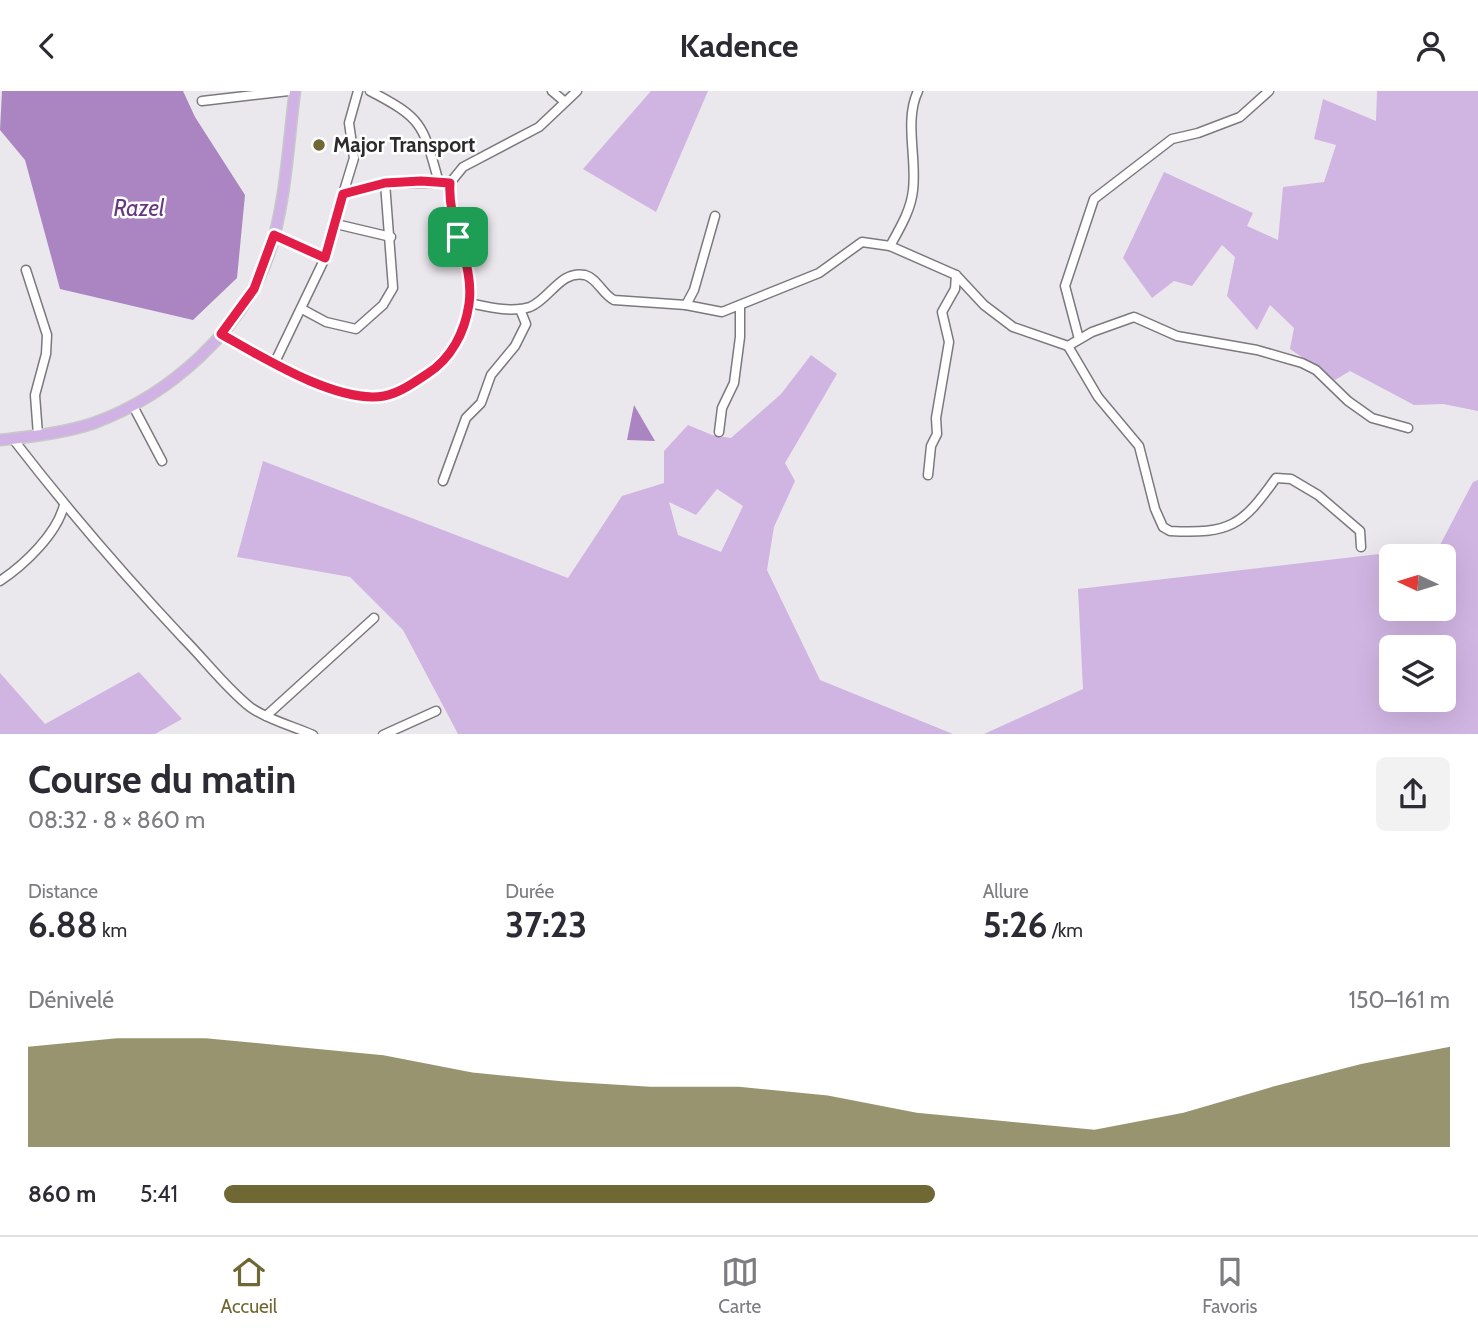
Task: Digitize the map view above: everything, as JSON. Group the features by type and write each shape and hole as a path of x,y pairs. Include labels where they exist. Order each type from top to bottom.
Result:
{"main road":[{"path":"4,439 38,435 92,423 133,406 186,368 221,334 254,289 274,235 295,91"}],"street":[{"path":"202,101 289,91"},
{"path":"275,362 325,258 336,224 354,158 349,123 358,91"},
{"path":"370,91 407,110 420,126 427,139 439,183"},
{"path":"552,91 565,102"},
{"path":"221,334 275,362 343,391 373,397 401,390 443,363 457,342 469,303 469,282 453,221 450,183 463,167 531,131 577,91"},
{"path":"890,246 909,209 913,191 912,110 918,91"},
{"path":"1079,338 1065,286 1094,199 1172,139 1198,133 1240,117 1269,91"},
{"path":"343,194 385,183 450,183"},
{"path":"302,309 326,322 356,329 383,305 393,288 385,183"},
{"path":"687,305 694,290 715,216"},
{"path":"336,224 391,237"},
{"path":"274,235 325,258"},
{"path":"469,303 500,309 520,309 542,301 564,279 583,275 590,277 614,300 687,305 722,312 819,273 857,243 890,246 957,275 984,305 1013,327 1068,346 1098,397 1139,446 1155,509 1163,527 1170,531 1218,531 1236,523 1253,510 1276,478 1282,477 1291,479 1318,495 1352,522 1361,533 1361,547"},
{"path":"26,270 47,335 46,354 35,395 38,435"},
{"path":"928,475 931,446 937,434 936,418 949,342 942,312 955,289 957,275"},
{"path":"719,432 722,408 734,383 740,337 740,307"},
{"path":"443,481 466,418 481,403 491,375 515,346 526,324 520,309"},
{"path":"1068,346 1079,338 1134,317 1177,336 1257,350 1309,366 1348,401 1372,418 1408,428"},
{"path":"133,406 162,461"},
{"path":"4,439 140,592 233,690 251,707 267,716 313,734"},
{"path":"0,581 22,564 50,532 61,517 64,505"},
{"path":"267,716 374,618"},
{"path":"383,734 436,711"}],"shaded area":[{"path":"651,91 708,91 656,212 583,169"},
{"path":"1377,91 1478,91 1478,411 1443,404 1414,405 1350,371 1335,380 1290,349 1294,328 1270,305 1257,330 1227,296 1235,257 1222,245 1192,286 1174,281 1152,298 1123,258 1164,172 1253,213 1247,226 1278,240 1283,187 1324,182 1336,145 1314,139 1323,99 1376,121"},
{"path":"811,355 837,374 785,463 795,481 774,527 767,570 820,680 953,734 458,734 403,630 350,577 237,557 263,461 568,578 622,496 664,483 664,451 688,425 712,435 731,438 781,394","holes":["717,489 743,506 721,552 678,535 669,502 696,515"]},
{"path":"1478,480 1478,734 984,734 1083,689 1078,589 1379,554 1379,621 1456,621 1456,544 1441,544 1473,482"},
{"path":"139,672 182,719 155,734 0,734 0,673 45,724"}],"water":[{"name":"Razel","path":"2,91 183,91 195,117 245,195 237,278 193,320 60,289 25,160 0,130"},
{"path":"634,405 655,441 627,440"}],"place":[{"name":"Major Transport","path":"319,145"}],"route":[{"path":"385,183 450,183 449,196 458,237 469,282 466,319 457,342 443,363 401,390 373,397 326,386 221,334 254,289 274,235 325,258 343,194 385,183"}]}
